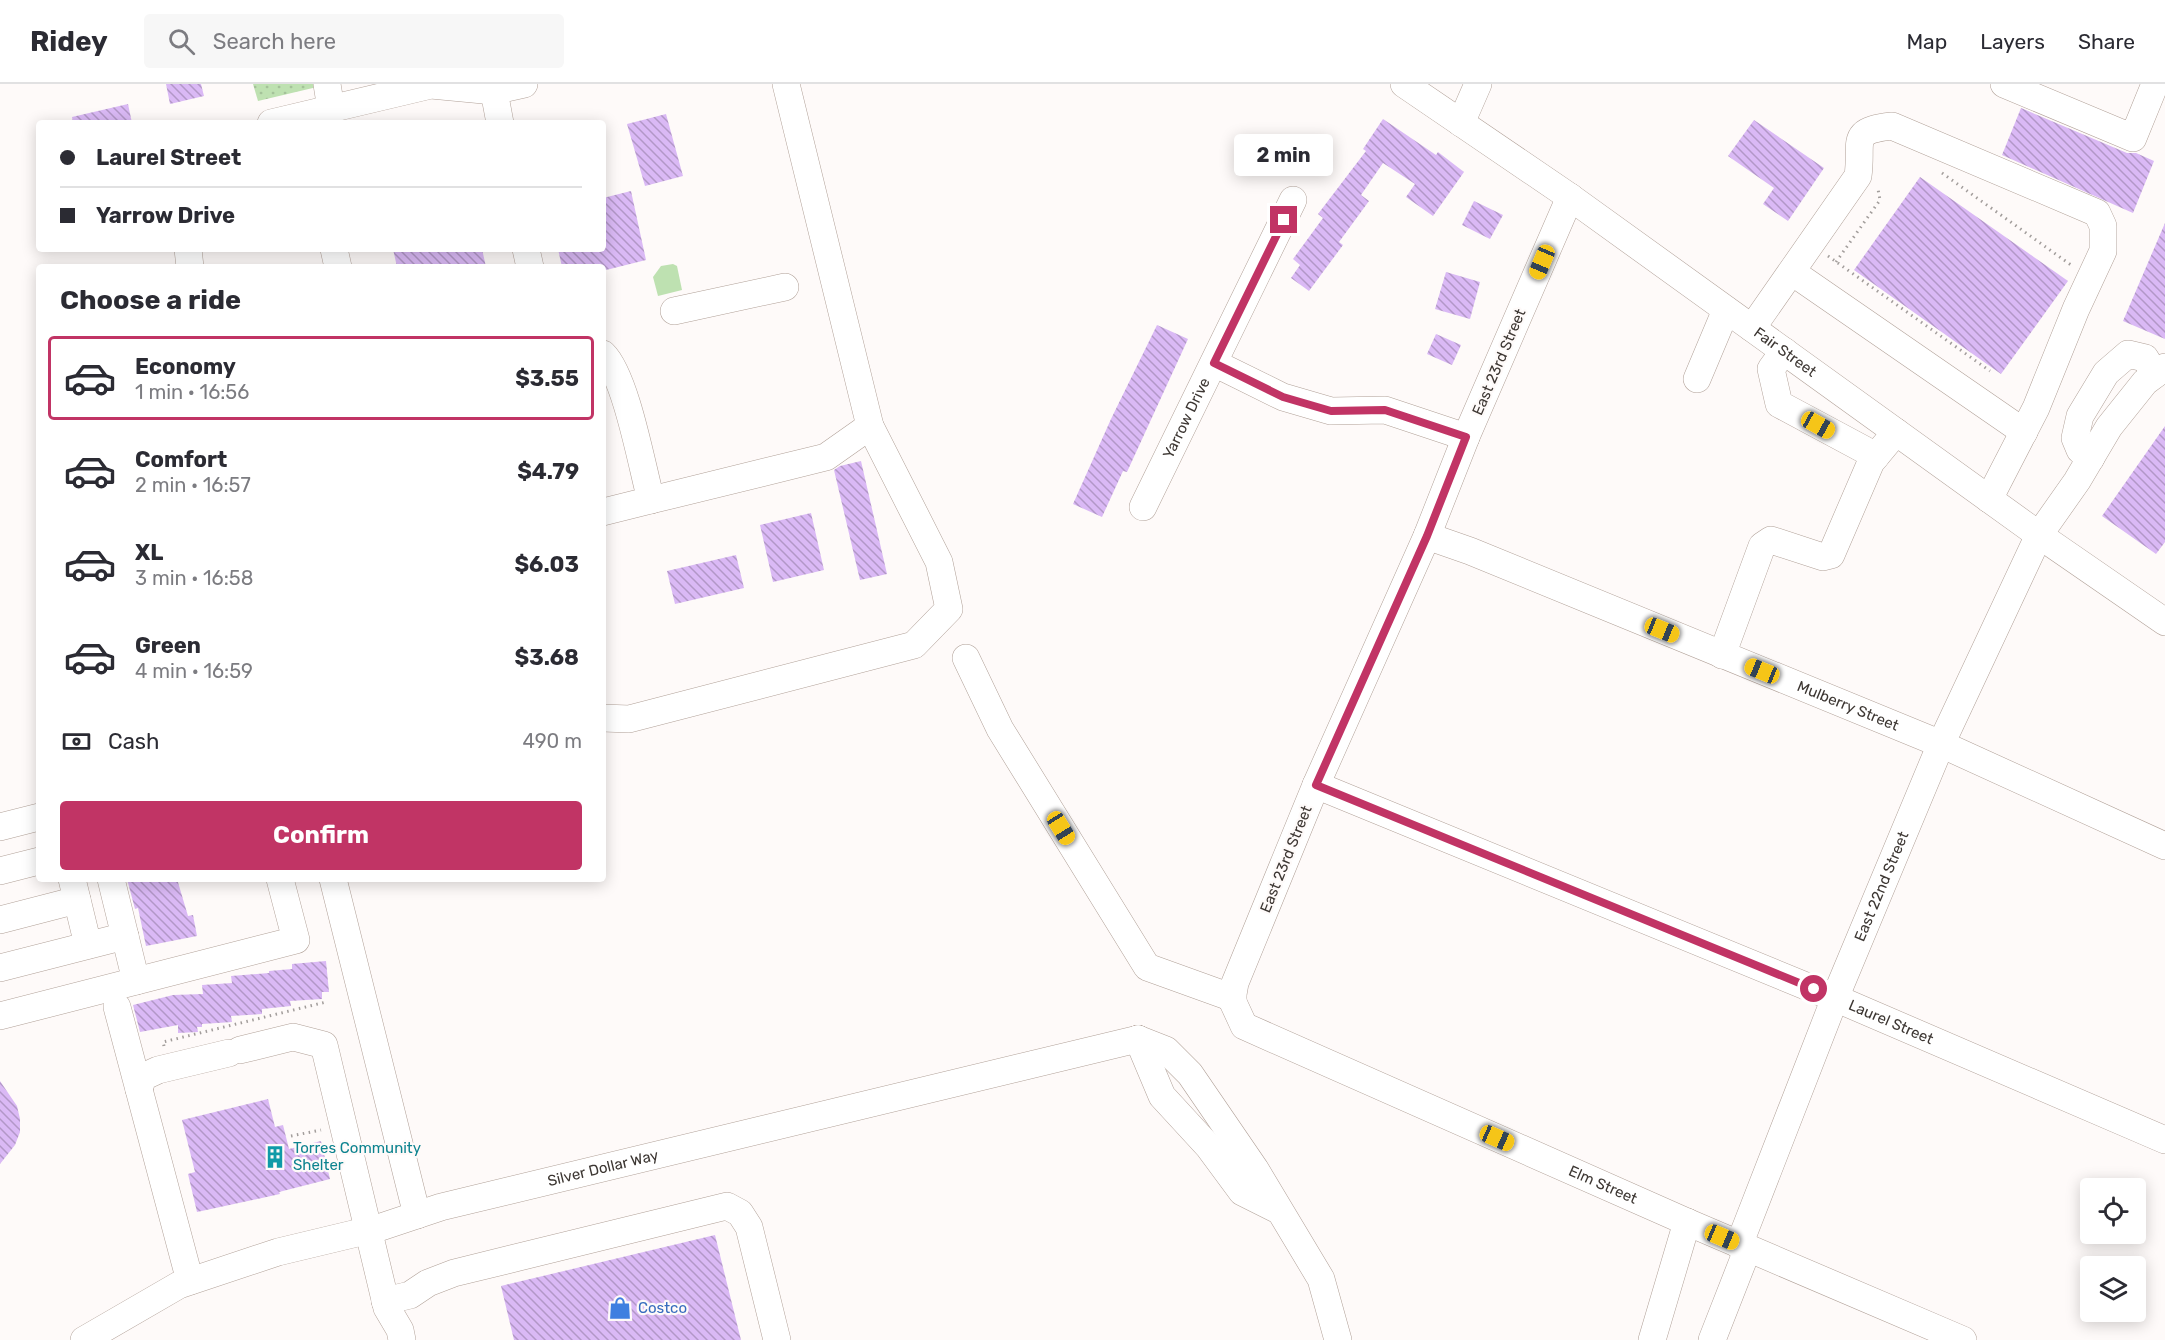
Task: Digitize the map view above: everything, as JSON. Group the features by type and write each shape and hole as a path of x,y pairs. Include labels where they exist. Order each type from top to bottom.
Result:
{"street":[{"path":"301,120 329,96 431,85 494,91 524,84"},
{"path":"606,718 629,719 914,645 949,609 939,562 870,426 786,84"},
{"name":"Fair Street","path":"1404,84 1570,197 2039,535 2165,622"},
{"path":"1461,123 1478,84"},
{"path":"2004,84 2133,138 2155,84"},
{"path":"494,91 499,120"},
{"path":"1752,328 1858,176 1859,145 1862,135 1871,128 1892,126 2097,213 2103,226 2103,251 2076,309 2036,408 1989,499"},
{"name":"East 23rd Street","path":"1233,998 1235,983 1316,785 1427,536 1466,437 1570,197"},
{"name":"Yarrow Drive","path":"1143,507 1293,200"},
{"path":"1791,272 2024,432"},
{"path":"674,311 784,286"},
{"path":"1697,379 1726,310"},
{"path":"1784,351 1772,369 1779,404 1876,456"},
{"path":"2091,458 2080,450 2074,438 2080,416 2106,373 2128,354 2145,358 2160,371"},
{"path":"606,357 622,388 651,500"},
{"path":"1214,363 1283,397 1331,411 1385,410 1466,437"},
{"name":"East 22nd Street","path":"1712,1340 1743,1246 1835,998 1941,744 2039,535 2109,427 2145,382 2160,371"},
{"path":"606,511 826,457 870,426"},
{"path":"1722,655 1762,546 1771,540 1823,557 1831,555 1871,462 1896,432"},
{"name":"Mulberry Street","path":"1427,536 1470,551 1941,744 2165,846"},
{"path":"966,658 1000,729 1147,968 1233,998"},
{"name":"Laurel Street","path":"1316,785 1835,998 2165,1140"},
{"path":"0,827 36,818"},
{"path":"0,871 36,862"},
{"path":"112,882 136,981"},
{"path":"0,1016 296,940 281,882"},
{"path":"334,882 417,1215"},
{"path":"0,920 74,890 88,945"},
{"path":"0,968 125,936"},
{"name":"Elm Street","path":"1233,998 1244,1026 1687,1222 1963,1340"},
{"path":"117,1007 190,1281"},
{"path":"139,1089 143,1077 158,1071 293,1037 324,1045 385,1301 400,1330 402,1340"},
{"name":"Silver Dollar Way","path":"84,1340 179,1285 278,1252 368,1230 490,1195 1138,1039 1162,1096 1208,1146 1242,1192 1278,1210 1322,1279 1338,1340"},
{"path":"385,1301 410,1295 428,1283 454,1273 727,1206 740,1213 749,1227 777,1340"},
{"path":"1652,1340 1687,1222"}],"path":[{"path":"1941,173 2073,267"},
{"path":"1823,253 1990,371"},
{"path":"1908,325 1913,316"},
{"path":"166,1053 163,1042 326,1002"}],"green space":[{"path":"253,84 317,84 317,87 258,101"},
{"path":"673,264 677,266 682,290 658,296 653,277 661,266"}],"building":[{"path":"166,84 201,84 204,96 170,104"},
{"path":"128,104 131,120 72,120 72,117"},
{"path":"2021,108 2127,153 2136,153 2154,161 2133,213 2002,155"},
{"path":"666,114 683,176 645,186 627,124"},
{"path":"1383,119 1436,155 1438,152 1464,172 1433,216 1406,197 1415,184 1383,163 1361,195 1369,201 1339,242 1343,245 1309,291 1291,278 1300,265 1293,259 1323,218 1318,214 1366,151 1363,149"},
{"path":"1754,120 1824,168 1788,221 1763,204 1774,188 1728,156"},
{"path":"1920,177 2068,281 2001,374 1854,270"},
{"path":"631,191 646,260 606,270 606,264 561,264 559,252 606,252 606,197"},
{"path":"1474,201 1503,215 1490,239 1462,225"},
{"path":"2165,223 2165,339 2123,321"},
{"path":"394,252 483,252 485,264 396,264"},
{"path":"1446,272 1480,282 1470,319 1435,309"},
{"path":"1157,325 1188,339 1127,472 1123,471 1102,517 1073,504"},
{"path":"1436,334 1461,345 1452,365 1427,354"},
{"path":"2165,426 2165,542 2156,554 2102,516"},
{"path":"861,461 887,574 860,580 834,470 840,466"},
{"path":"811,513 824,570 773,582 760,525"},
{"path":"736,555 744,588 675,604 667,571"},
{"path":"128,882 178,882 188,916 193,915 197,936 146,946 138,908 135,909"},
{"path":"326,961 329,992 322,992 322,999 290,1001 291,1006 262,1009 262,1014 231,1016 232,1022 202,1024 202,1027 197,1027 198,1032 178,1033 178,1025 140,1032 133,1005 173,995 203,994 202,985 232,983 231,976 269,973 269,971 292,969 292,964"},
{"path":"0,1081 17,1106 20,1132 15,1145 0,1164"},
{"name":"Torres Community Shelter","path":"268,1099 275,1127 283,1125 289,1149 321,1141 330,1179 279,1192 280,1194 197,1212 188,1174 195,1172 182,1120"},
{"name":"Costco","path":"715,1235 741,1340 514,1340 501,1286"}],"place":[{"name":"Torres Community Shelter","path":"275,1157"},
{"name":"Costco","path":"620,1308"}],"route":[{"path":"1284,220 1214,363 1283,397 1331,411 1385,410 1466,437 1427,536 1316,785 1814,989"}]}
